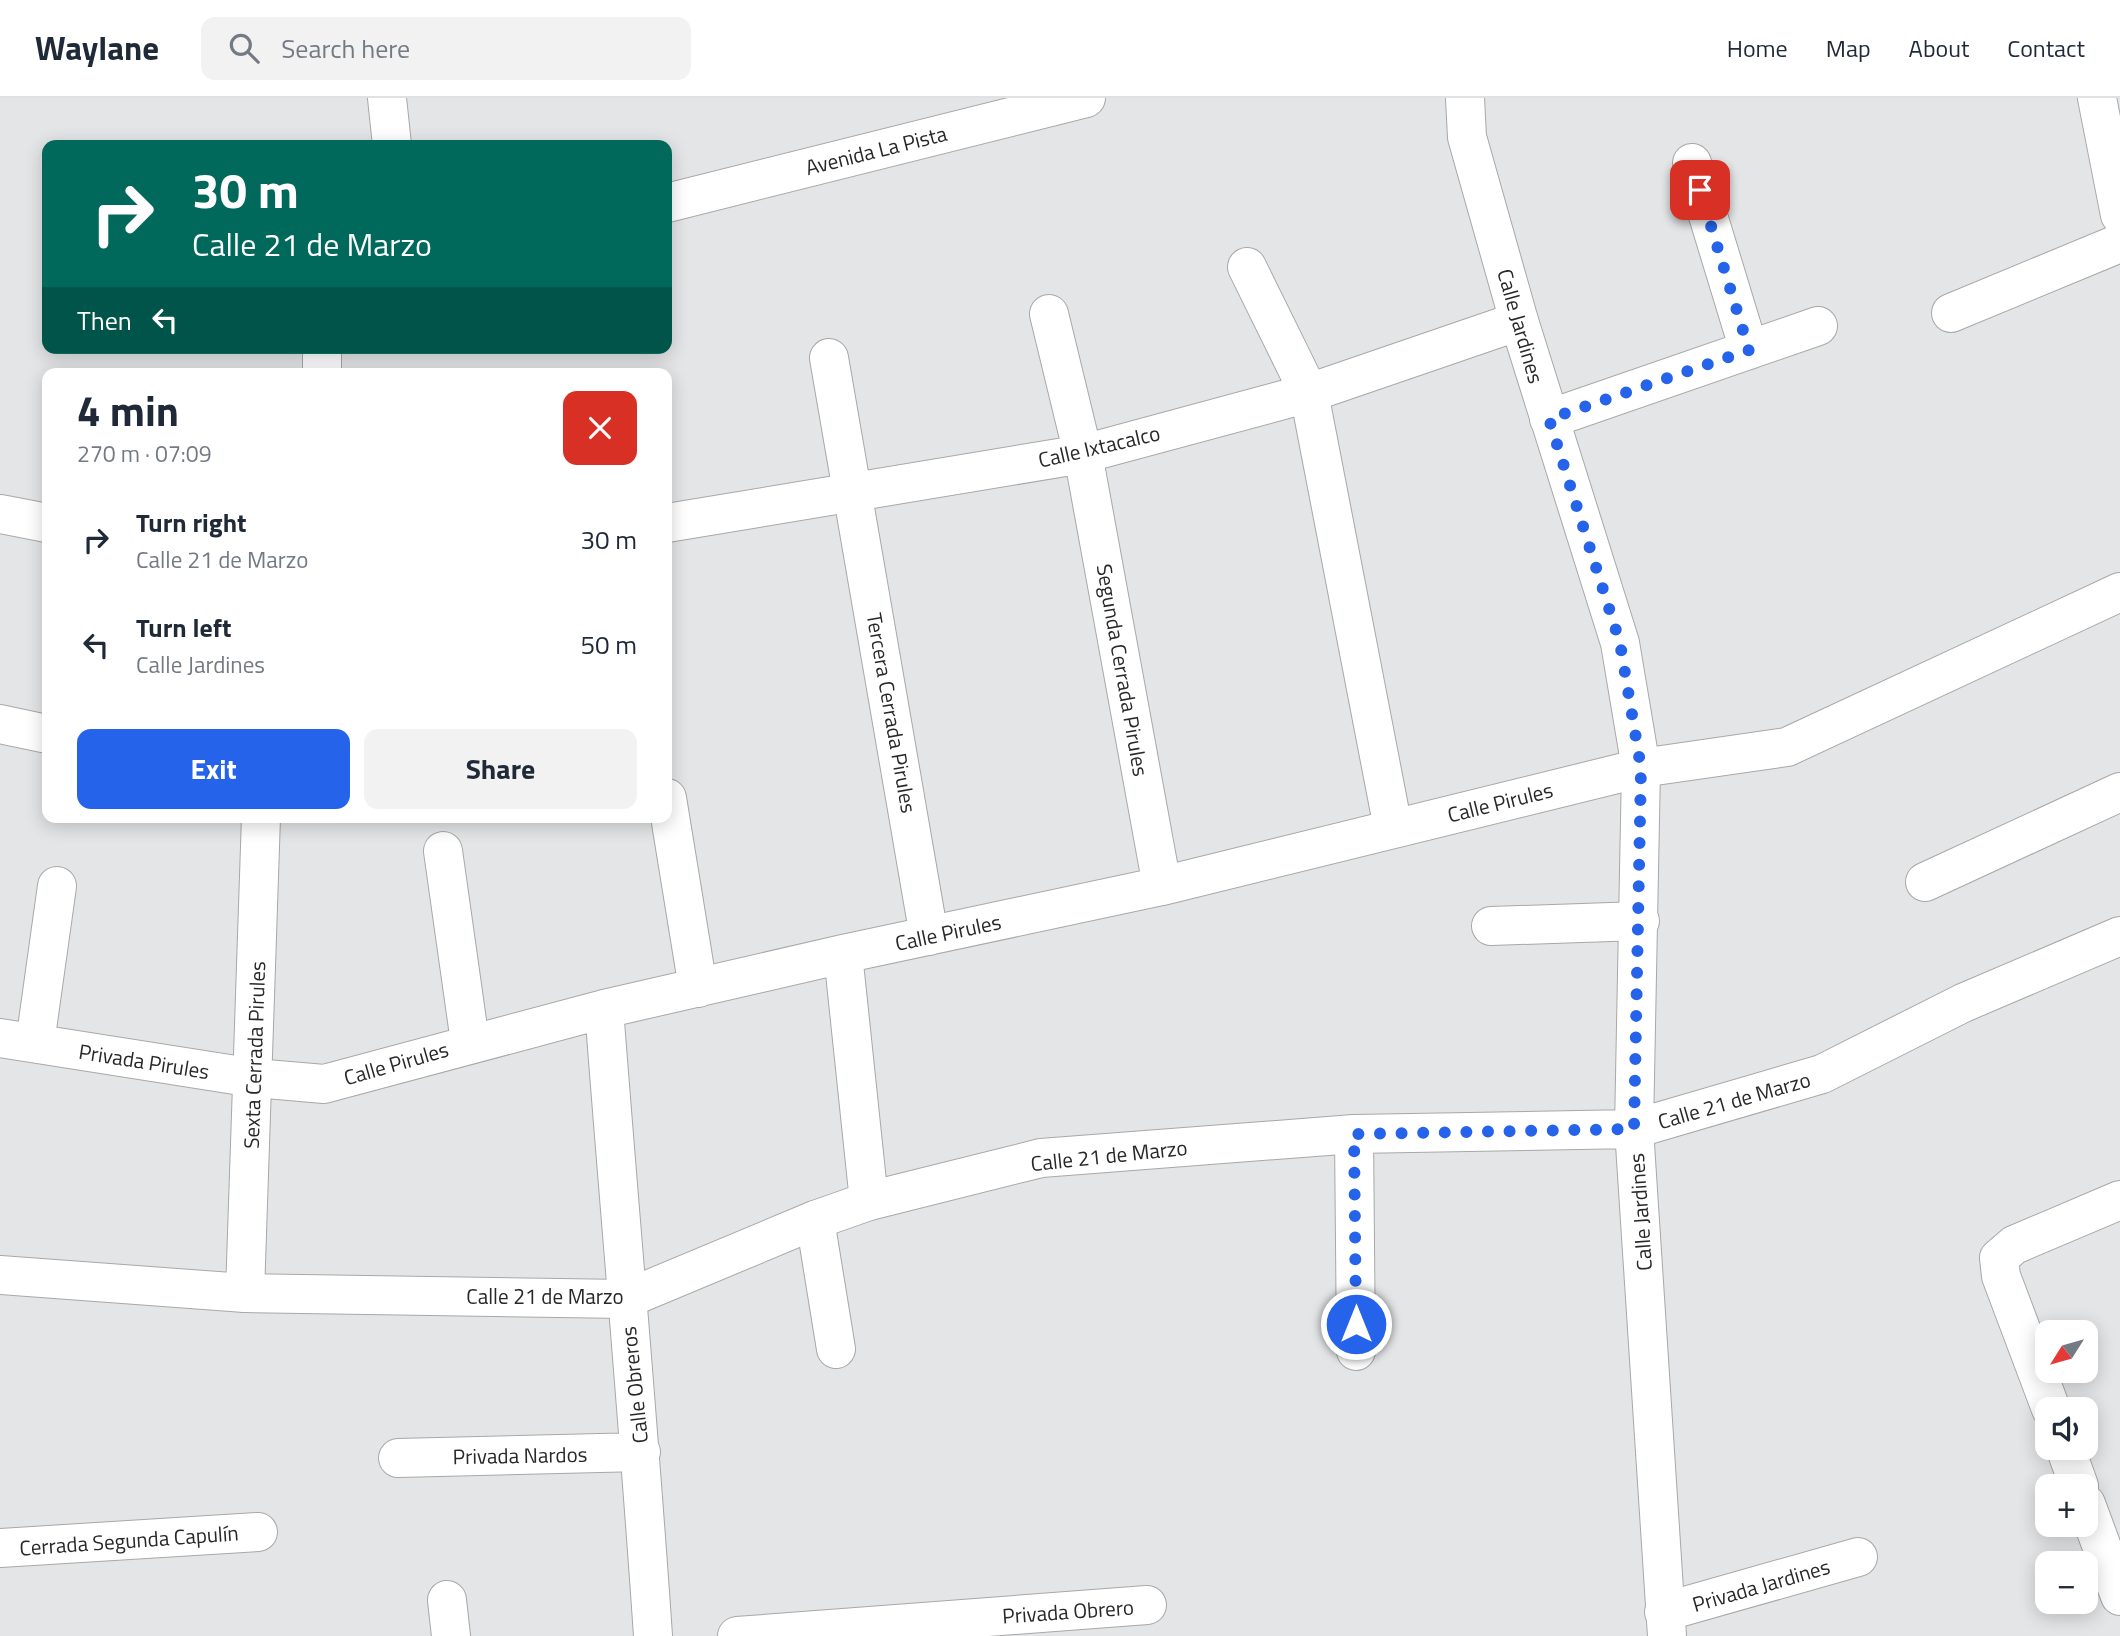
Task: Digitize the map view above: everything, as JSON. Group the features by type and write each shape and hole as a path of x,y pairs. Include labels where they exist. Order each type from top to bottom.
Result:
{"street":[{"path":"387,98 391,140"},
{"name":"Avenida La Pista","path":"672,202 1086,98"},
{"name":"Calle Jardines","path":"1465,98 1467,137 1519,321 1620,643 1641,768 1634,1129 1666,1624"},
{"path":"2097,98 2120,215"},
{"path":"1692,163 1749,350"},
{"path":"1951,313 2120,243"},
{"path":"1247,267 1309,393 1393,828"},
{"name":"Segunda Cerrada Pirules","path":"1049,314 1083,454 1163,886"},
{"name":"Calle Ixtacalco","path":"672,522 1083,454 1309,393 1519,321"},
{"path":"1549,419 1818,326"},
{"name":"Tercera Cerrada Pirules","path":"829,358 854,490 929,936"},
{"path":"0,514 42,522"},
{"name":"Calle Pirules","path":"254,1079 324,1084 470,1042 604,1009 843,954 1163,886 1641,768 1787,747 2120,592"},
{"path":"0,724 42,733"},
{"path":"1925,882 2120,792"},
{"name":"Sexta Cerrada Pirules","path":"245,1293 261,823"},
{"path":"671,823 698,988"},
{"path":"443,851 470,1042"},
{"name":"Privada Pirules","path":"57,886 18,1040 254,1079"},
{"path":"1490,926 1640,921"},
{"name":"Calle 21 de Marzo","path":"0,1275 245,1293 626,1299 815,1220 869,1201 1041,1158 1354,1134 1634,1129 1822,1074 1963,1003 2120,936"},
{"path":"843,954 869,1201"},
{"name":"Calle Obreros","path":"604,1009 626,1299 641,1452 653,1636"},
{"path":"1354,1134 1356,1351"},
{"path":"2046,1397 2001,1276 1999,1258 2014,1245 2120,1200"},
{"path":"815,1220 836,1349"},
{"name":"Privada Nardos","path":"398,1458 641,1452"},
{"name":"Cerrada Segunda Capulín","path":"0,1548 258,1532"},
{"path":"2098,1536 2120,1595"},
{"name":"Privada Jardines","path":"1666,1624 1857,1557"},
{"name":"Privada Obrero","path":"737,1636 1147,1605"}],"route":[{"path":"1356,1324 1354,1134 1634,1129 1641,768 1620,643 1549,419 1749,350 1700,190"}]}
